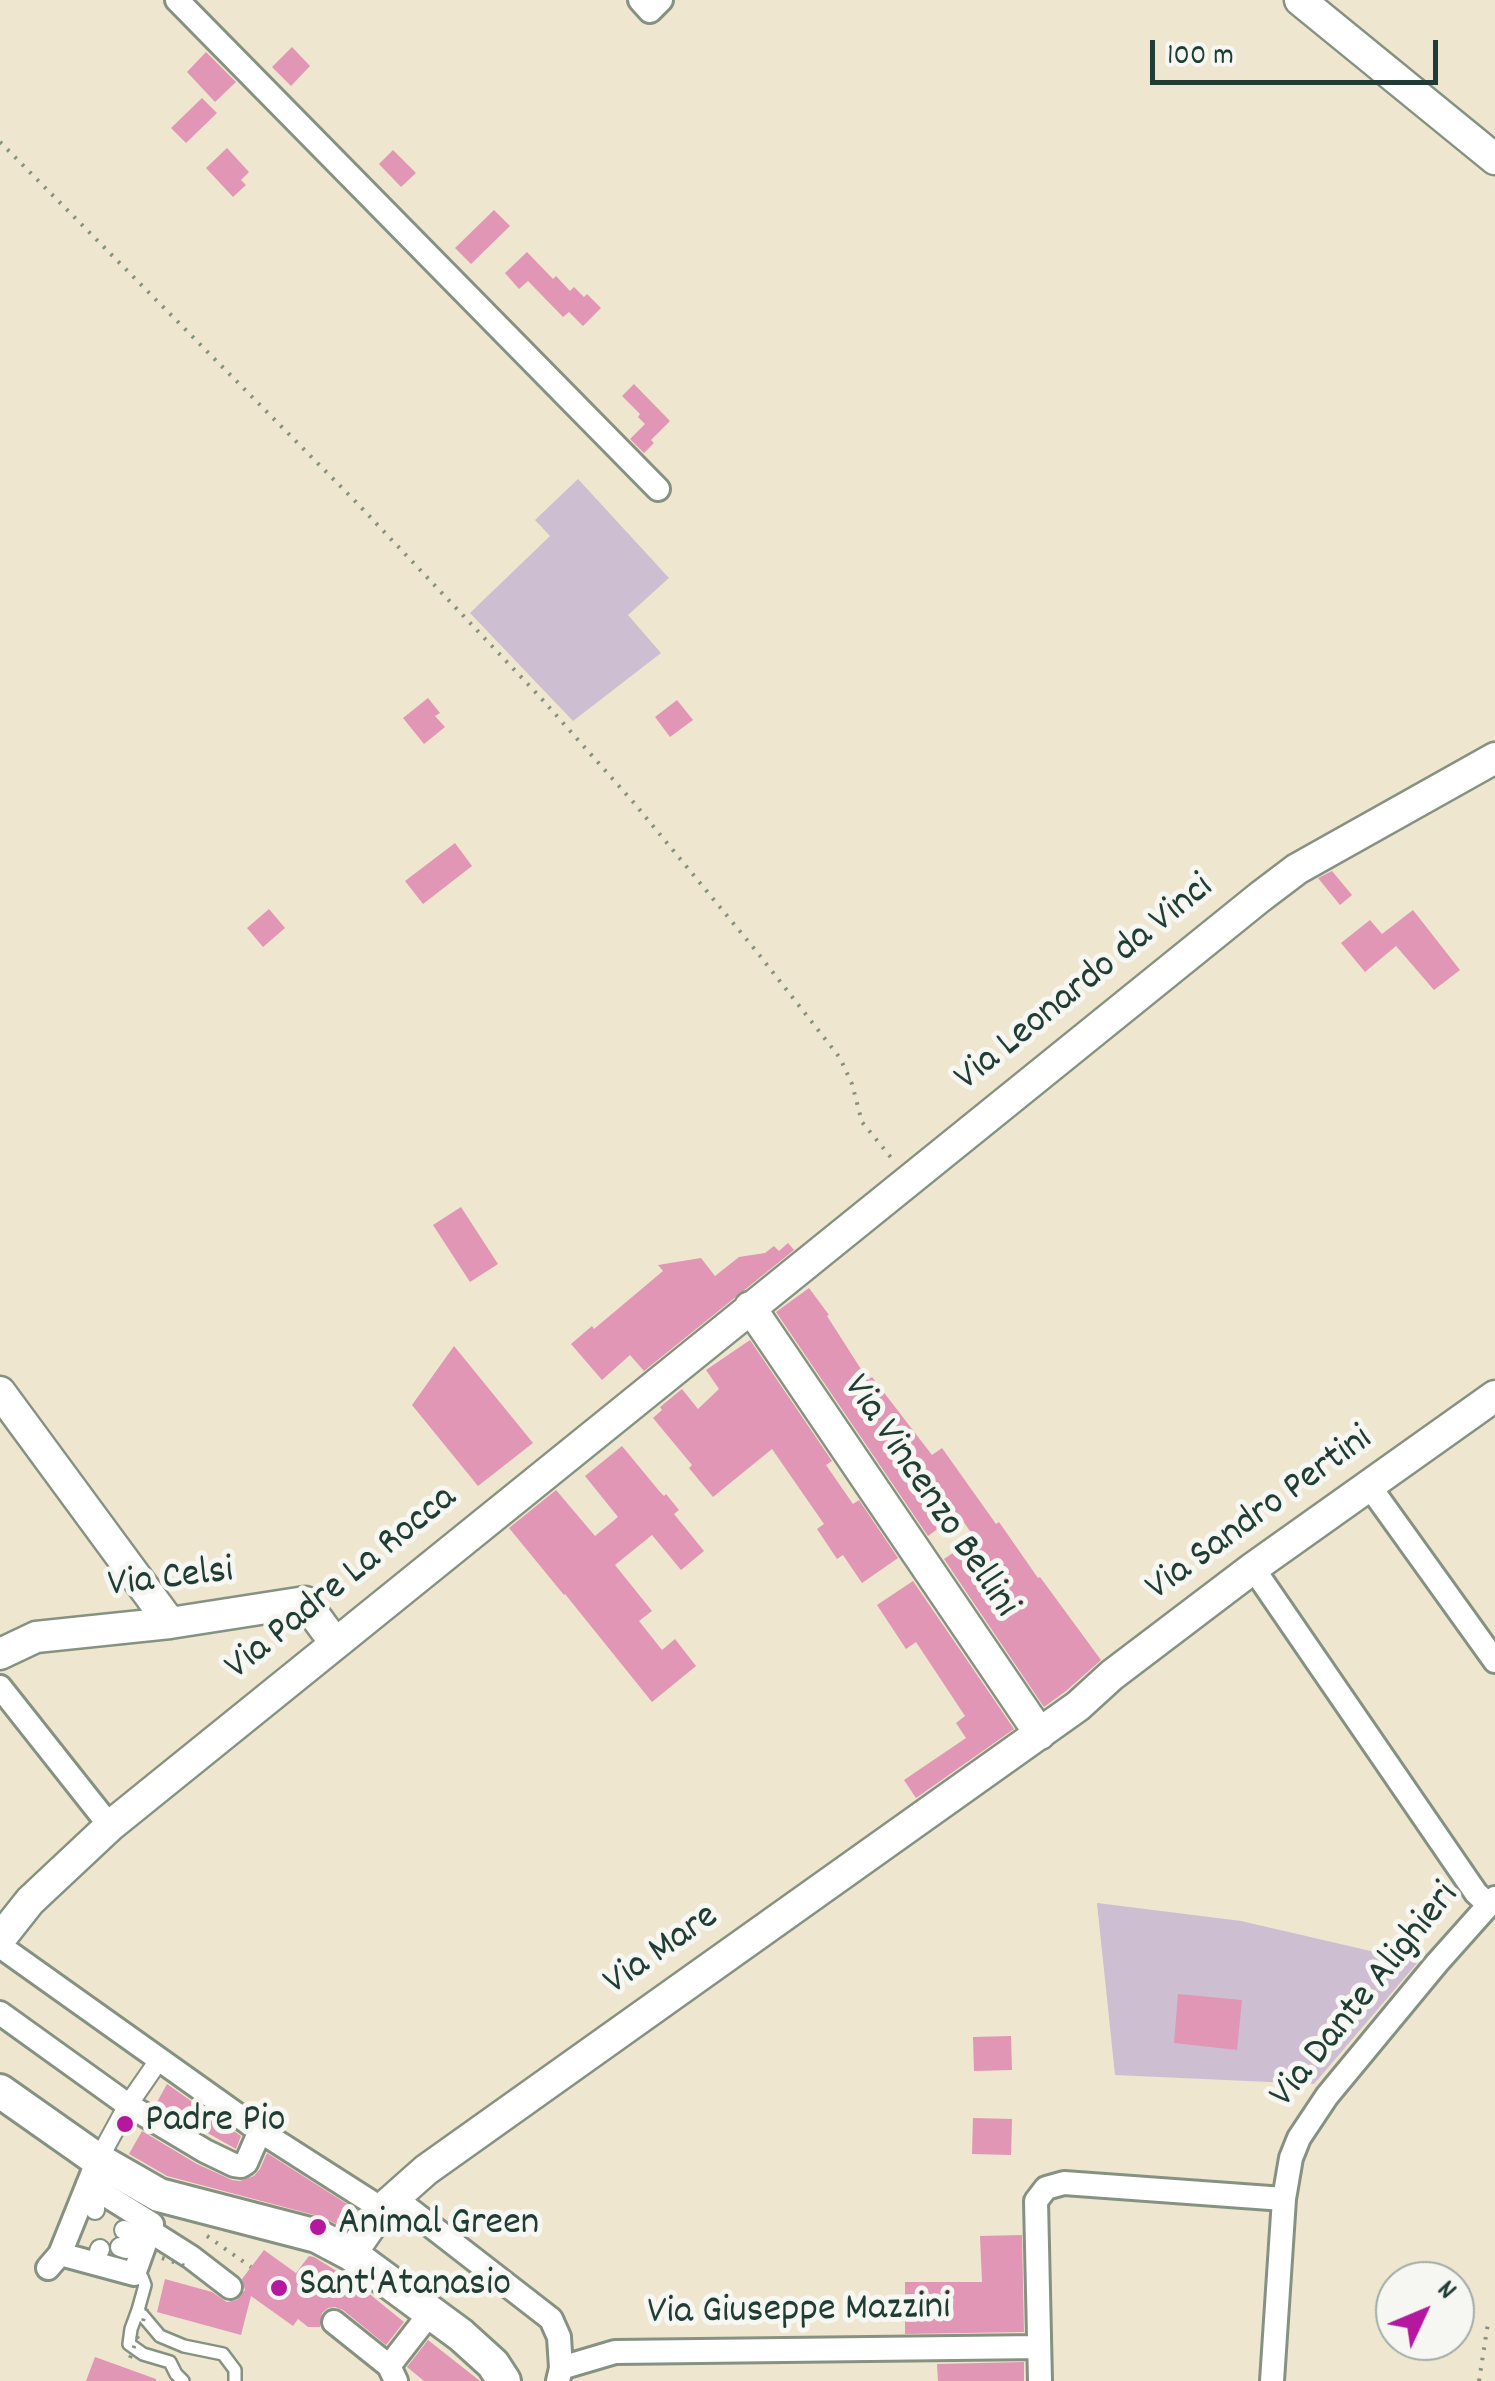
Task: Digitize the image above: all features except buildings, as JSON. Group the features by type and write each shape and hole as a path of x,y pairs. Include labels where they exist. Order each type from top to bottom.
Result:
{"main road":[{"path":"0,2091 96,2192 159,2194 317,2236 350,2254 431,2312 493,2364 504,2381"}],"street":[{"path":"177,0 658,489"},
{"path":"640,0 650,11 661,0"},
{"path":"1300,0 1495,159"},
{"name":"Via Leonardo da Vinci","path":"750,1307 1297,869 1495,758"},
{"name":"Via Padre La Rocca","path":"0,1943 30,1901 110,1826 750,1307"},
{"name":"Via Vincenzo Bellini","path":"750,1307 1040,1734"},
{"path":"0,1392 170,1623"},
{"name":"Via Sandro Pertini","path":"1375,1494 1495,1396"},
{"name":"Via Sandro Pertini","path":"1040,1734 1078,1706 1120,1687 1258,1576 1375,1494 1495,1418"},
{"path":"1375,1494 1495,1661"},
{"path":"1258,1576 1476,1893 1492,1902"},
{"name":"Via Celsi","path":"0,1654 36,1637 170,1623 305,1602 335,1643"},
{"path":"0,1687 110,1826"},
{"name":"Via Mare","path":"350,2254 388,2203 426,2170 1040,1734"},
{"name":"Via Dante Alighieri","path":"1272,2381 1284,2199 1299,2138 1316,2109 1492,1902"},
{"path":"0,1943 165,2050 260,2131 388,2203 551,2319 559,2337 559,2374"},
{"path":"0,2013 128,2105 205,2152 241,2166 260,2131"},
{"path":"133,2239 98,2256 54,2261 96,2192 128,2105 165,2050"},
{"path":"1040,2381 1036,2201 1046,2188 1064,2183 1284,2199"},
{"path":"96,2192 133,2239 191,2257 230,2287"},
{"path":"334,2322 392,2373 431,2312"},
{"name":"Via Giuseppe Mazzini","path":"559,2374 615,2352 1039,2347"}],"lane":[{"path":"133,2239 145,2286 140,2316 131,2329 129,2344 143,2354 170,2362 178,2380"},
{"path":"140,2316 160,2336 184,2346 223,2354 235,2370 236,2381"}],"path":[{"path":"0,142 356,502 623,789 840,1058 862,1122 909,1179"},
{"path":"201,2232 251,2267"},
{"path":"133,2239 184,2266"},
{"path":"140,2316 149,2302"},
{"path":"1479,2381 1488,2323"},
{"path":"130,2358 138,2336"}],"shaded area":[{"path":"578,479 669,578 628,615 661,653 573,721 470,613 550,536 535,520"},
{"path":"1097,1903 1241,1921 1418,1962 1314,2084 1115,2075"}],"place":[{"name":"Padre Pio","path":"125,2124"},
{"name":"Animal Green","path":"318,2227"},
{"name":"Sant'Atanasio","path":"279,2288"}]}
